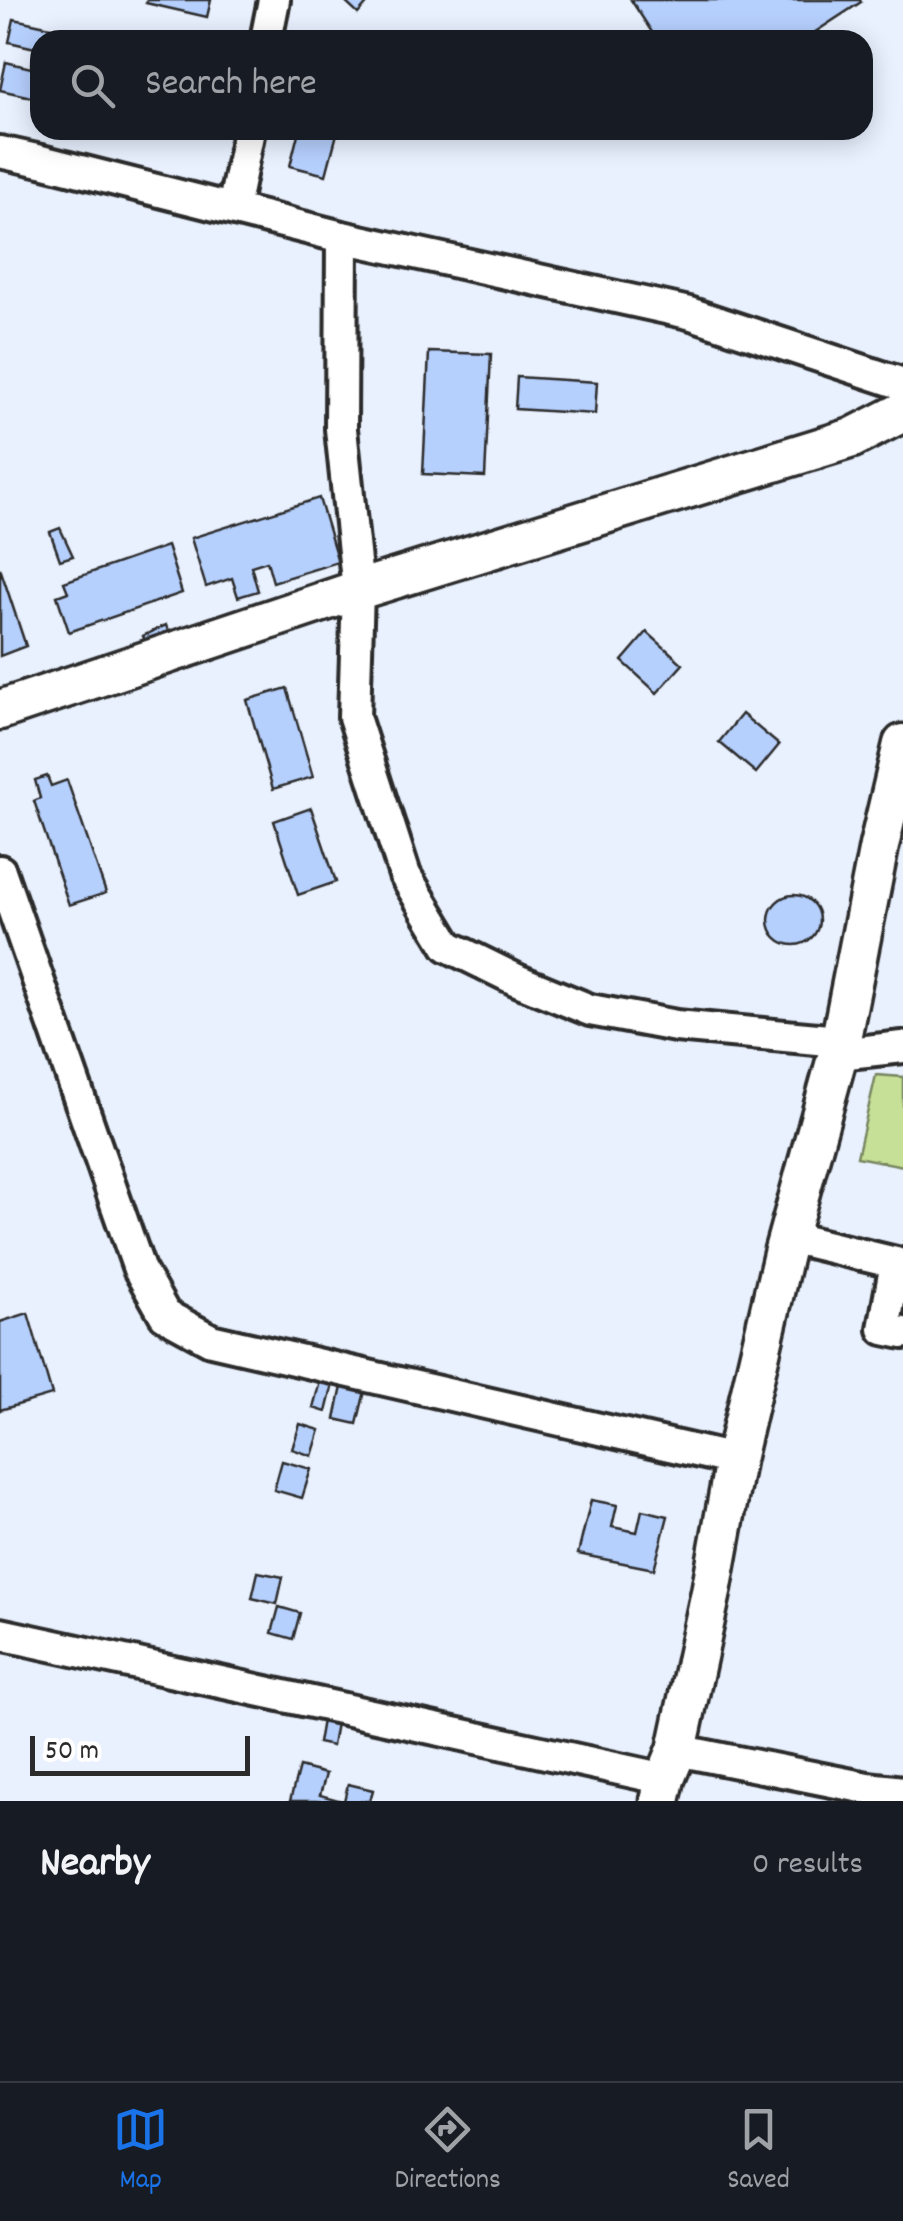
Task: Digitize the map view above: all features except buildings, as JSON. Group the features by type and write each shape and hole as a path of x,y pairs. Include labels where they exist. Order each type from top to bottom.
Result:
{"street":[{"path":"268,30 274,0"},
{"path":"234,209 247,140"},
{"path":"0,152 342,237 689,314 903,384"},
{"path":"342,237 341,430 358,590 354,716 406,875 448,946 516,980 590,1010 838,1048 903,1047"},
{"path":"0,710 358,590 852,438 903,412"},
{"path":"668,1777 711,1592 735,1460 838,1048 903,744"},
{"path":"0,871 139,1269 164,1315 211,1340 735,1460"},
{"path":"788,1237 896,1264 884,1329 903,1333"},
{"path":"0,1634 668,1777 865,1794 903,1792"}],"green space":[{"path":"876,1075 903,1077 903,1166 857,1157"}]}
